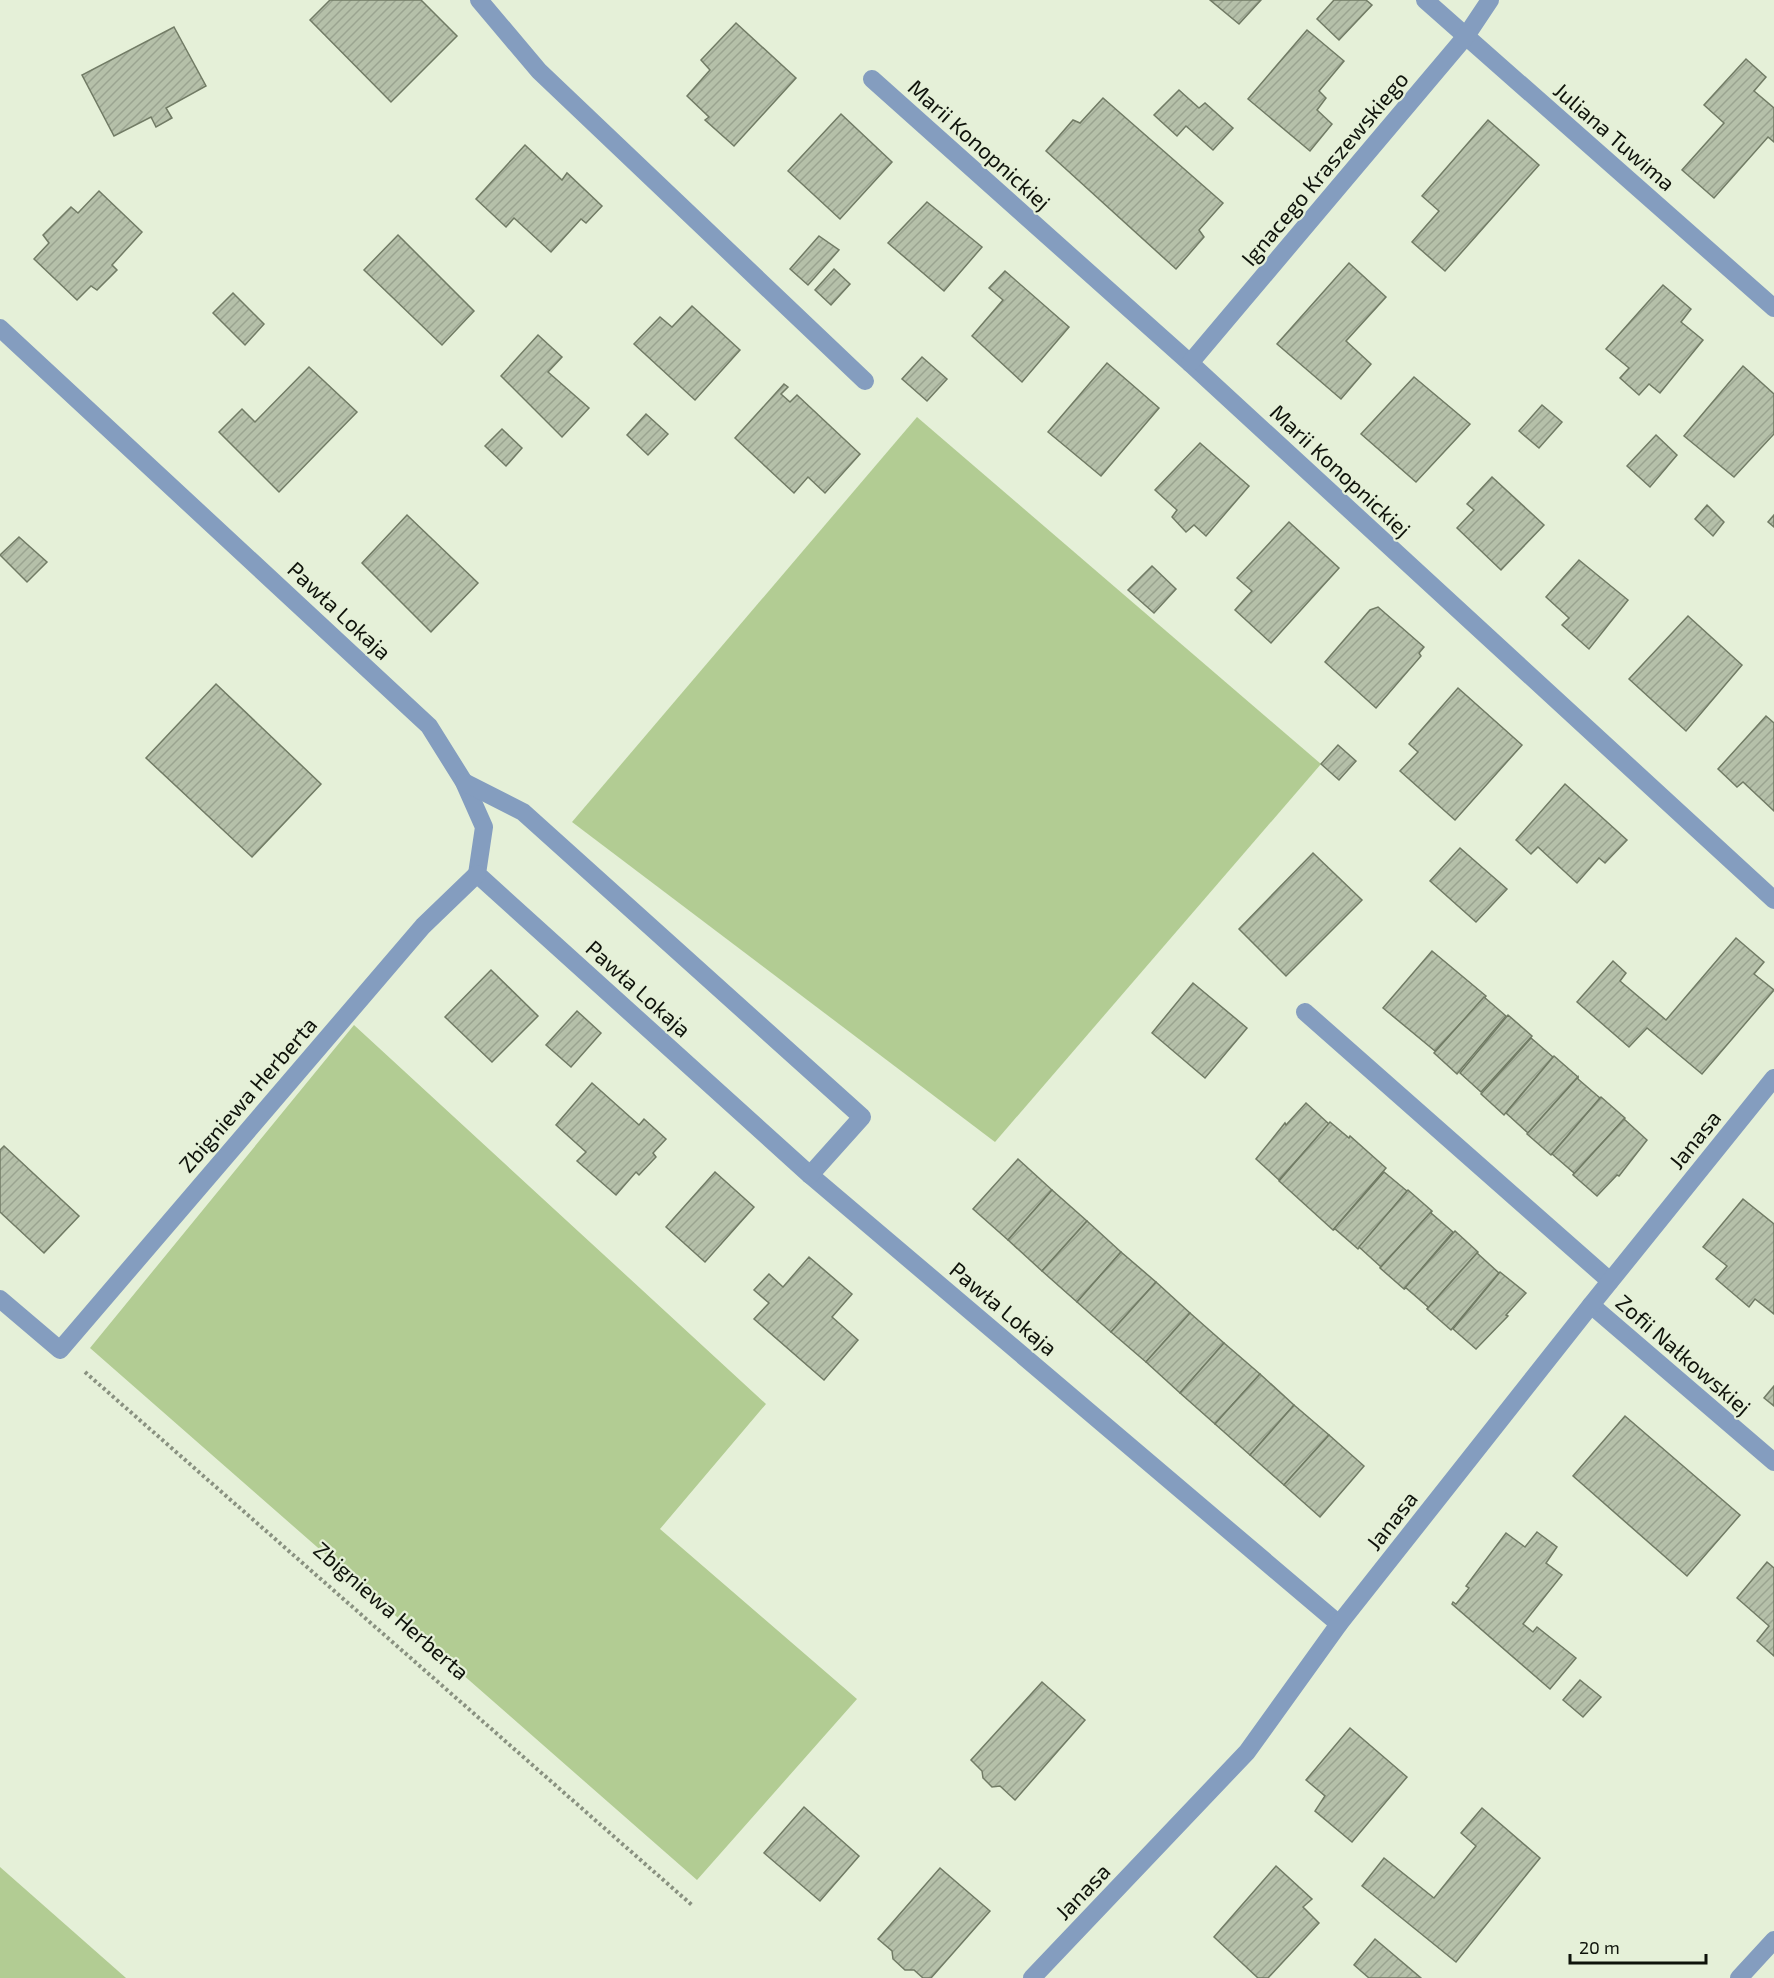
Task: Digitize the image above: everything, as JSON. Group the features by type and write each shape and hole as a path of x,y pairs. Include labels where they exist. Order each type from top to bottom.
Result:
{"street":[{"path":"479,0 538,71 865,381"},
{"name":"Juliana Tuwima","path":"1425,0 1774,308"},
{"name":"Ignacego Kraszewskiego","path":"1190,363 1466,36 1490,0"},
{"name":"Marii Konopnickiej","path":"872,79 1190,363 1774,900"},
{"name":"Pawła Lokaja","path":"0,327 429,726 464,783 484,828 477,874 810,1175 1340,1624"},
{"path":"464,783 523,812 862,1117 810,1175"},
{"name":"Zbigniewa Herberta","path":"60,1350 423,926 477,874"},
{"path":"1305,1012 1610,1281"},
{"name":"Janasa","path":"1032,1978 1247,1752 1340,1624 1610,1281 1774,1078"},
{"path":"0,1299 60,1350"},
{"name":"Zofii Nałkowskiej","path":"1591,1305 1774,1462"},
{"path":"1739,1978 1774,1940"}],"path":[{"name":"Zbigniewa Herberta","path":"60,1350 693,1906"}],"green space":[{"path":"917,417 1321,764 995,1142 572,822"},
{"path":"354,1025 766,1404 660,1529 857,1699 697,1880 90,1348"},
{"path":"0,1867 126,1978 0,1978"}],"building":[{"path":"330,0 421,0 457,36 391,102 310,20"},
{"path":"1210,0 1261,0 1239,24"},
{"path":"1334,0 1366,0 1372,5 1339,40 1317,19"},
{"path":"736,23 796,78 734,146 705,120 709,117 687,96 710,70 701,60"},
{"path":"174,27 206,86 166,108 172,118 156,127 151,117 114,136 82,75"},
{"path":"1307,30 1344,61 1319,91 1326,98 1317,110 1332,124 1310,151 1248,99"},
{"path":"1746,59 1766,77 1754,91 1774,108 1774,142 1768,137 1714,198 1682,170 1724,123 1704,105"},
{"path":"1179,90 1199,108 1205,103 1233,128 1213,150 1186,126 1177,136 1154,115"},
{"path":"1103,98 1223,203 1199,230 1204,237 1176,269 1046,151 1073,120 1080,123"},
{"path":"841,114 892,162 840,219 788,171"},
{"path":"1488,120 1539,165 1445,271 1412,242 1439,211 1422,196"},
{"path":"525,145 562,180 567,173 602,206 586,223 581,219 551,252 514,218 506,227 476,199"},
{"path":"99,191 142,232 112,265 117,270 97,290 91,286 77,300 34,259 49,243 43,235 71,207 78,213"},
{"path":"927,202 982,247 944,291 888,243"},
{"path":"398,235 474,311 442,345 364,270"},
{"path":"819,236 839,250 808,285 790,269"},
{"path":"1349,263 1386,297 1346,341 1371,364 1341,399 1277,344"},
{"path":"834,269 850,284 831,305 815,290"},
{"path":"1005,271 1069,327 1022,382 972,336 1003,300 989,288"},
{"path":"1663,285 1691,309 1681,322 1703,340 1660,393 1649,384 1639,395 1620,378 1629,368 1606,349"},
{"path":"233,293 264,324 245,345 213,313"},
{"path":"692,306 740,350 695,400 634,344 660,317 672,327"},
{"path":"538,335 562,357 548,372 589,408 562,437 501,376"},
{"path":"922,357 947,379 927,401 902,379"},
{"path":"1107,363 1159,408 1101,476 1048,432"},
{"path":"1743,366 1774,394 1774,434 1734,477 1684,436"},
{"path":"309,367 357,412 279,492 219,432 242,409 255,422"},
{"path":"1414,377 1470,424 1416,482 1361,434"},
{"path":"784,384 788,387 781,394 790,402 797,395 860,454 825,493 808,477 794,493 735,438"},
{"path":"1542,405 1562,422 1539,448 1519,431"},
{"path":"646,414 668,434 648,455 627,435"},
{"path":"502,429 522,448 506,466 485,446"},
{"path":"1656,435 1677,455 1650,487 1627,466"},
{"path":"1200,443 1249,486 1206,536 1194,525 1186,532 1172,517 1177,510 1155,490"},
{"path":"1492,477 1544,525 1501,570 1457,528 1474,510 1467,504"},
{"path":"1707,505 1724,522 1713,536 1695,519"},
{"path":"407,515 478,583 431,632 362,563"},
{"path":"1774,515 1774,527 1768,522"},
{"path":"1289,522 1339,568 1271,643 1235,610 1252,591 1237,578"},
{"path":"19,537 47,562 27,582 0,555"},
{"path":"1579,560 1628,600 1589,649 1562,625 1569,618 1546,597"},
{"path":"1152,566 1176,589 1154,613 1128,590"},
{"path":"1378,607 1424,647 1419,653 1421,656 1376,708 1325,662 1370,610"},
{"path":"1688,616 1742,665 1686,731 1629,679"},
{"path":"216,684 321,784 252,857 146,758"},
{"path":"1458,688 1522,745 1455,820 1400,771 1418,752 1409,744"},
{"path":"1766,716 1774,723 1774,811 1743,782 1737,787 1718,769"},
{"path":"1338,745 1356,761 1339,780 1321,764"},
{"path":"1565,784 1627,840 1605,863 1599,858 1577,883 1538,847 1531,854 1516,840"},
{"path":"1460,848 1507,889 1476,922 1430,881"},
{"path":"1313,853 1362,900 1286,976 1239,929"},
{"path":"1736,938 1764,962 1754,974 1774,990 1702,1074 1647,1028 1629,1047 1577,1002 1613,961 1626,973 1620,981 1666,1020"},
{"path":"1432,951 1486,996 1435,1051 1383,1008"},
{"path":"491,970 538,1016 492,1062 445,1017"},
{"path":"1193,983 1247,1028 1205,1078 1152,1033"},
{"path":"1484,997 1506,1016 1457,1074 1434,1053"},
{"path":"577,1011 601,1033 571,1067 546,1045"},
{"path":"1508,1015 1532,1036 1481,1092 1460,1073"},
{"path":"1531,1038 1553,1057 1504,1115 1481,1094"},
{"path":"1554,1056 1578,1077 1528,1133 1506,1113"},
{"path":"1578,1077 1600,1098 1551,1155 1527,1134"},
{"path":"592,1083 639,1125 644,1119 666,1139 653,1153 656,1157 639,1175 636,1172 616,1195 577,1161 586,1152 556,1125"},
{"path":"1601,1097 1625,1118 1573,1175 1574,1173 1552,1154"},
{"path":"1306,1103 1329,1124 1279,1180 1256,1159 1285,1123 1286,1125"},
{"path":"1624,1119 1647,1140 1619,1176 1617,1175 1597,1196 1573,1175"},
{"path":"1330,1122 1349,1138 1350,1136 1386,1168 1333,1230 1279,1181"},
{"path":"4,1146 79,1216 44,1253 0,1212 0,1150"},
{"path":"1018,1159 1052,1190 1008,1240 973,1209"},
{"path":"715,1172 754,1207 705,1262 666,1227"},
{"path":"1384,1172 1407,1191 1358,1249 1335,1229 1333,1230"},
{"path":"1052,1190 1087,1221 1042,1271 1008,1240"},
{"path":"1408,1190 1432,1211 1381,1267 1359,1247"},
{"path":"1743,1199 1774,1224 1774,1314 1755,1299 1749,1307 1716,1279 1727,1266 1703,1247"},
{"path":"1432,1211 1431,1213 1453,1232 1404,1289 1380,1268"},
{"path":"1087,1221 1121,1252 1077,1302 1042,1271"},
{"path":"1455,1231 1478,1252 1427,1309 1428,1307 1406,1288 1404,1289"},
{"path":"1121,1252 1156,1282 1111,1332 1077,1302"},
{"path":"1477,1253 1499,1273 1451,1330 1427,1309"},
{"path":"809,1257 852,1294 832,1317 858,1340 824,1380 754,1319 769,1303 754,1290 769,1274 783,1287"},
{"path":"1500,1272 1526,1293 1506,1315 1508,1316 1476,1349 1453,1329"},
{"path":"1156,1282 1190,1313 1146,1362 1111,1332"},
{"path":"1190,1313 1224,1343 1180,1393 1146,1362"},
{"path":"1224,1343 1260,1374 1215,1424 1180,1393"},
{"path":"1260,1374 1294,1405 1250,1455 1215,1424"},
{"path":"1774,1386 1774,1406 1764,1398"},
{"path":"1294,1405 1329,1435 1284,1485 1250,1455"},
{"path":"1625,1416 1740,1515 1687,1576 1573,1476"},
{"path":"1329,1435 1364,1466 1320,1517 1284,1485"},
{"path":"1537,1532 1557,1547 1546,1563 1562,1575 1523,1624 1533,1632 1537,1627 1576,1658 1550,1689 1452,1604 1453,1602 1456,1604 1469,1588 1466,1586 1506,1533 1525,1547"},
{"path":"1767,1562 1774,1568 1774,1656 1757,1641 1769,1626 1737,1598"},
{"path":"1580,1680 1601,1697 1583,1717 1563,1700"},
{"path":"1042,1682 1085,1720 1015,1800 1000,1786 992,1787 983,1778 982,1771 971,1760"},
{"path":"1350,1728 1407,1777 1352,1842 1315,1811 1325,1796 1306,1780"},
{"path":"804,1807 859,1856 820,1901 764,1853"},
{"path":"1482,1808 1540,1858 1456,1962 1362,1886 1384,1858 1434,1898 1476,1846 1461,1833"},
{"path":"1276,1866 1312,1899 1303,1907 1319,1923 1268,1978 1258,1978 1214,1937"},
{"path":"940,1868 990,1911 931,1978 923,1978 914,1970 905,1970 893,1959 892,1951 878,1939"},
{"path":"1375,1939 1421,1978 1369,1978 1354,1965"}]}
